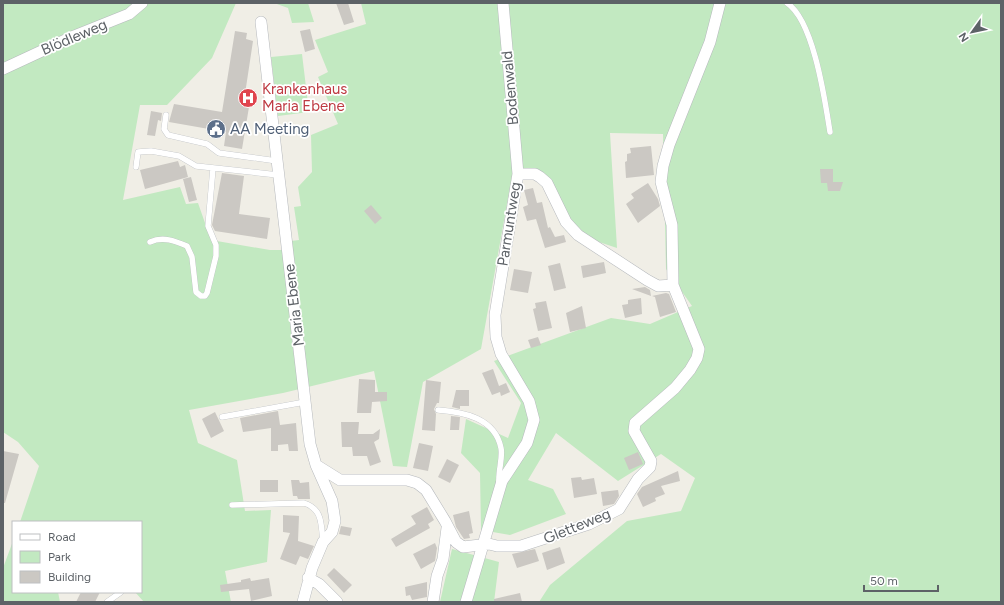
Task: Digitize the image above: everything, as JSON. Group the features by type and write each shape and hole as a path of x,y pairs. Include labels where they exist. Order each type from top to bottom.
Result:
{"street":[{"name":"Blödleweg","path":"3,69 74,36 129,14 142,3"},
{"name":"Bodenwald","path":"503,3 518,174"},
{"path":"673,285 672,225 661,182 663,166 669,145 710,42 720,3"},
{"name":"Maria Ebene","path":"261,22 310,444 316,465 332,502 335,520 332,532 323,542 308,578 303,602"},
{"name":"Parmuntweg","path":"466,602 502,481 527,443 534,420 529,401 501,354 496,337 495,315 518,174 535,174 547,183 564,218 578,235 658,286 673,285"},
{"name":"Gletteweg","path":"448,528 456,542 463,547 522,546 589,524 618,509 638,480 650,467 651,461 634,431 635,422 675,388 690,370 697,358 699,349 673,285"},
{"path":"316,465 340,480 407,480 417,483 426,490 448,528 433,602"},
{"path":"308,578 319,584 337,602"}],"lane":[{"path":"787,3 799,16 815,58 824,89 830,132"},
{"path":"166,115 164,130 168,135 207,144 219,153 277,161"},
{"path":"136,167 138,152 151,151 179,156 196,166 278,175"},
{"path":"150,242 166,239 174,240 187,246 192,257 196,292 201,296 205,296 216,256 216,245 208,226 213,168"},
{"path":"222,417 305,402"},
{"path":"438,410 459,412 475,417 487,424 497,436 501,450 498,473 499,492"},
{"path":"232,505 304,503 312,506 318,512 321,520 323,542"},
{"path":"107,602 120,593"}],"green space":[{"path":"3,3 236,3 212,58 167,105 140,105 123,200 180,187 186,204 198,203 211,240 270,250 291,250 291,241 299,240 294,207 301,206 298,187 312,172 311,135 338,124 318,77 328,72 315,40 366,24 361,3 1001,3 1001,602 539,602 550,585 627,521 681,511 695,478 661,454 618,481 556,433 528,480 553,489 566,514 510,535 481,530 480,473 461,453 466,419 508,438 521,403 494,361 611,318 650,324 692,306 666,269 663,134 610,133 617,248 566,231 540,181 512,176 481,349 423,382 407,467 393,466 374,371 283,393 189,410 198,443 237,460 245,511 271,510 267,562 225,571 231,602 144,602 136,593 142,593 142,521 20,521 39,466 18,442 3,432"},
{"path":"274,3 308,3 314,22 292,23 288,8"},
{"path":"302,54 309,112 278,116 271,57"},
{"path":"12,544 12,593 58,593 60,602 3,602 3,568"},
{"path":"452,549 499,562 494,602 440,602"}],"building":[{"path":"336,3 348,3 354,22 344,25"},
{"path":"310,29 315,49 305,52 300,31"},
{"path":"235,31 247,33 246,39 253,41 245,94 251,95 242,149 224,146 226,132 169,122 174,104 222,112"},
{"path":"151,111 162,113 161,121 158,120 155,136 147,135"},
{"path":"651,146 654,175 626,178 625,162 627,161 627,154 631,153 630,148"},
{"path":"178,161 180,167 185,165 188,177 145,189 140,170"},
{"path":"820,169 833,169 833,182 843,182 840,191 828,191 827,183 821,183"},
{"path":"222,173 244,176 239,214 270,218 267,239 215,231 212,225"},
{"path":"191,177 197,200 189,202 183,179"},
{"path":"648,183 658,199 660,206 638,223 626,204 634,198 631,194"},
{"path":"533,188 537,203 542,202 548,228 550,227 555,237 564,235 566,242 545,248 536,219 527,221 523,207 528,205 524,190"},
{"path":"371,205 382,218 375,224 364,211"},
{"path":"604,262 606,273 583,278 581,266"},
{"path":"560,263 566,288 554,291 548,266"},
{"path":"514,269 532,272 528,293 510,290"},
{"path":"645,287 650,290 651,296 632,289"},
{"path":"666,293 669,294 676,312 660,317 655,297 652,296"},
{"path":"641,298 642,314 625,318 622,305 628,304 628,300"},
{"path":"546,301 552,328 538,331 533,309 536,308 535,303"},
{"path":"582,306 586,328 570,332 566,313"},
{"path":"538,337 541,345 531,348 528,340"},
{"path":"493,369 499,386 506,383 510,392 501,396 500,392 492,395 482,373"},
{"path":"359,379 375,380 375,392 387,392 387,401 372,402 371,413 357,413"},
{"path":"426,380 441,382 439,403 437,403 434,409 436,414 435,431 422,430"},
{"path":"456,390 469,390 469,406 460,406 460,409 452,407"},
{"path":"278,411 280,425 296,423 298,451 289,451 288,444 278,445 278,451 271,451 271,428 243,432 240,418"},
{"path":"215,412 224,431 211,438 202,419"},
{"path":"451,416 460,417 459,430 450,430"},
{"path":"341,422 359,422 358,434 373,434 380,429 379,439 374,442 381,462 370,466 367,456 353,456 352,447 342,447"},
{"path":"419,443 433,446 428,471 413,468"},
{"path":"3,451 19,454 5,503 3,503"},
{"path":"638,452 643,464 629,470 624,458"},
{"path":"447,459 459,465 450,483 438,477"},
{"path":"678,471 680,481 661,486 665,494 655,498 656,501 643,507 637,494 642,487"},
{"path":"581,477 582,480 594,478 597,494 574,498 571,478"},
{"path":"260,480 278,480 278,492 260,492"},
{"path":"291,480 299,480 300,483 309,482 310,499 298,499 297,496 293,496"},
{"path":"618,490 619,496 614,504 603,506 601,492"},
{"path":"427,507 434,520 428,524 430,528 396,547 391,539 416,524 411,516"},
{"path":"469,511 473,533 469,534 470,538 464,539 456,527 453,515"},
{"path":"283,515 299,516 298,541 314,546 308,559 300,556 296,565 280,559 290,533 283,532"},
{"path":"341,526 352,528 350,536 339,534"},
{"path":"435,543 437,548 435,561 421,569 413,554"},
{"path":"560,547 565,563 547,570 542,553"},
{"path":"535,549 539,561 517,568 512,554"},
{"path":"334,568 352,585 344,593 327,575"},
{"path":"250,578 251,581 269,578 272,596 251,601 249,589 221,592 220,585 241,582 241,580"},
{"path":"427,582 427,597 412,600 410,595 406,596 405,587"},
{"path":"80,593 100,593 95,602 76,602"},
{"path":"520,593 522,602 494,602 494,599"}],"place":[{"name":"Krankenhaus Maria Ebene","path":"248,98"},
{"name":"AA Meeting","path":"216,129"}]}
